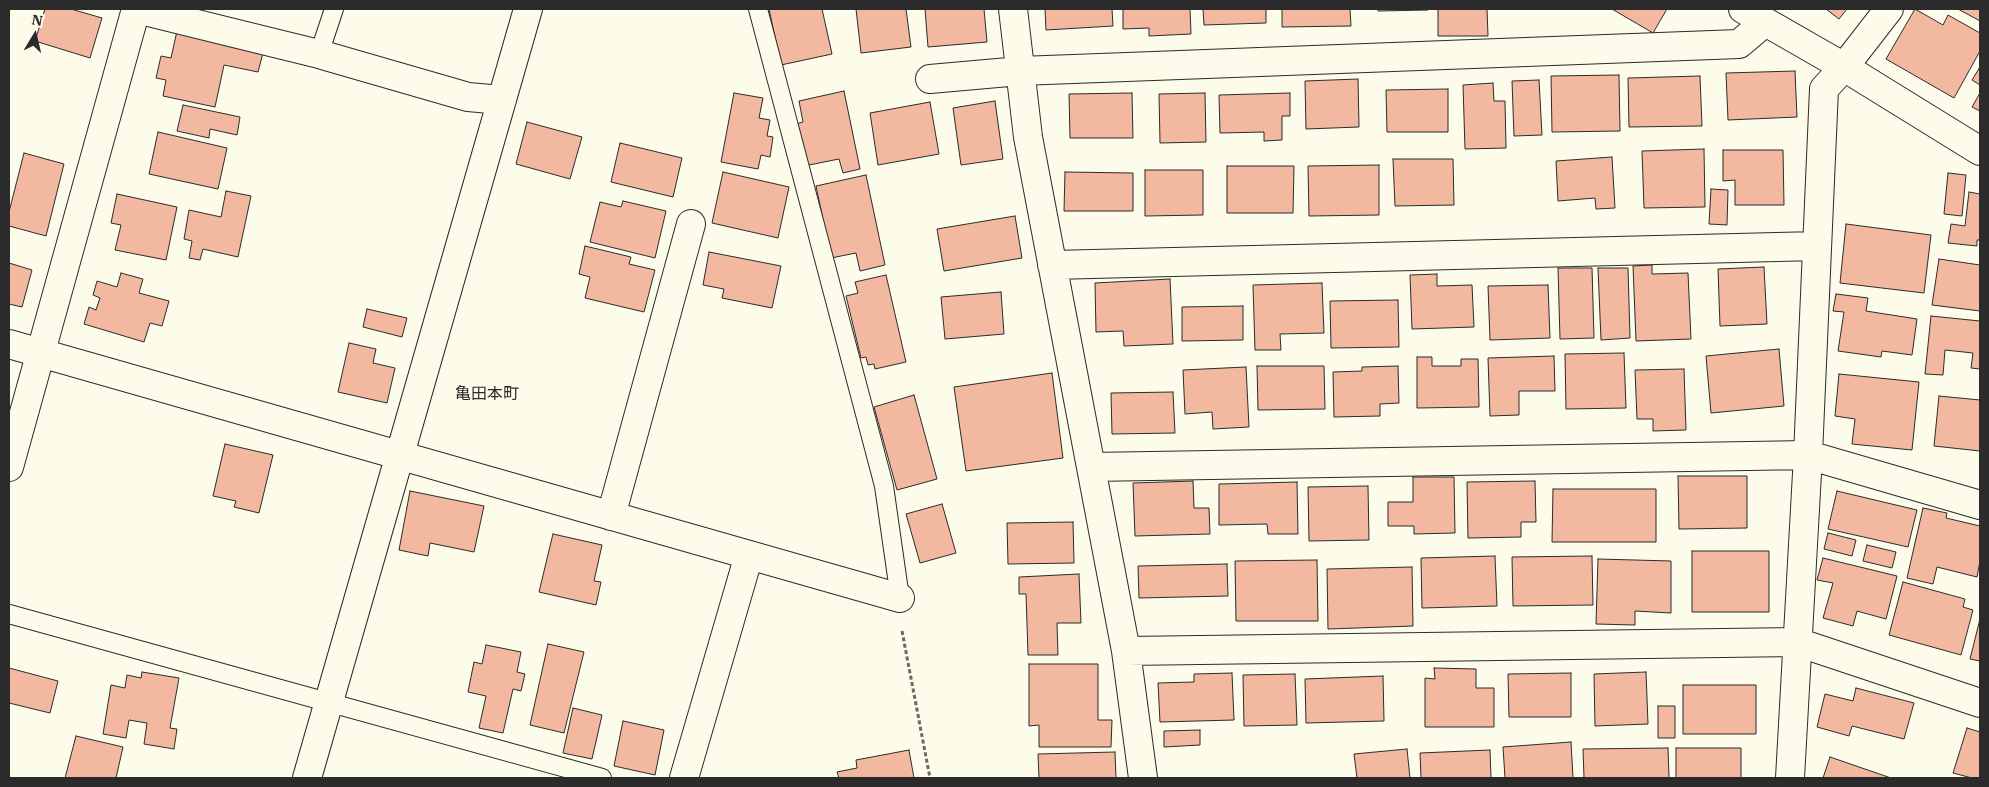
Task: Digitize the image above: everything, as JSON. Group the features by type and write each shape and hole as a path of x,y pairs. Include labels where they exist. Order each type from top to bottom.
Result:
{"street":[{"path":"9,468 136,9 319,54 468,97 502,100"},
{"path":"307,778 528,9"},
{"path":"1013,9 1028,137 1126,651 1143,778"},
{"path":"1790,778 1808,455 1824,89 1844,67 1889,9"},
{"path":"930,79 1020,71 1739,44 1754,16 1844,67 1980,151"},
{"path":"611,516 692,224"},
{"path":"1052,265 1817,246"},
{"path":"9,344 900,598"},
{"path":"1091,467 1808,455 1980,505"},
{"path":"684,778 749,555"},
{"path":"1126,651 1797,642 1980,702"}],"lane":[{"path":"319,54 334,9"},
{"path":"758,9 884,486 900,598"},
{"path":"9,614 602,778"}],"path":[{"path":"900,598 901,624 930,778"}],"building":[{"path":"45,9 71,9 102,18 90,58 35,41"},
{"path":"769,9 822,9 832,54 781,65"},
{"path":"856,9 906,9 911,47 861,53"},
{"path":"925,9 984,9 987,42 928,47"},
{"path":"1045,9 1112,9 1113,26 1046,30"},
{"path":"1123,9 1190,9 1191,34 1149,36 1149,28 1123,29"},
{"path":"1203,9 1266,9 1266,23 1204,25"},
{"path":"1282,9 1350,9 1351,26 1282,27"},
{"path":"1378,9 1428,9 1428,10 1378,11"},
{"path":"1438,9 1487,9 1488,36 1438,36"},
{"path":"1612,9 1667,9 1653,33"},
{"path":"1826,9 1847,9 1839,19"},
{"path":"1915,9 1943,25 1948,15 1980,33 1980,51 1954,98 1886,59"},
{"path":"1958,9 1980,9 1980,21"},
{"path":"177,31 264,49 258,72 224,65 215,107 163,96 166,80 156,78 161,56 171,58"},
{"path":"1980,67 1980,85 1972,80"},
{"path":"1795,71 1797,117 1728,120 1726,73"},
{"path":"1619,75 1620,131 1552,132 1551,76"},
{"path":"1700,76 1702,126 1629,127 1628,78"},
{"path":"1358,79 1359,127 1306,129 1305,81"},
{"path":"1539,80 1542,135 1514,136 1512,81"},
{"path":"1493,83 1494,101 1505,101 1506,148 1465,149 1463,85"},
{"path":"1448,89 1448,132 1387,132 1386,90"},
{"path":"844,91 860,169 843,173 839,159 804,166 796,124 803,122 799,101"},
{"path":"734,93 763,98 759,118 770,120 767,136 773,137 770,157 761,155 758,169 721,162"},
{"path":"1132,93 1133,138 1070,138 1069,94"},
{"path":"1205,93 1206,142 1160,143 1159,94"},
{"path":"1290,93 1290,116 1282,116 1282,140 1264,141 1264,132 1220,133 1219,95"},
{"path":"1980,93 1980,111 1972,107"},
{"path":"995,101 1003,159 961,165 953,108"},
{"path":"930,102 939,154 878,165 870,113"},
{"path":"183,105 240,117 237,135 210,129 209,138 177,131"},
{"path":"527,122 582,137 570,179 516,164"},
{"path":"158,132 227,148 218,189 149,174"},
{"path":"620,143 682,158 673,197 611,182"},
{"path":"1704,149 1705,207 1644,208 1642,151"},
{"path":"1723,150 1783,150 1784,205 1735,205 1735,180 1723,181"},
{"path":"24,153 64,164 46,236 9,226 9,212"},
{"path":"1612,157 1615,208 1596,209 1595,198 1558,201 1556,161"},
{"path":"1393,159 1453,159 1454,205 1395,206"},
{"path":"1379,165 1379,215 1309,216 1308,166"},
{"path":"1227,166 1294,166 1293,213 1227,213"},
{"path":"1145,170 1203,170 1203,215 1145,216"},
{"path":"723,172 789,187 778,238 712,223"},
{"path":"1065,172 1133,173 1133,211 1064,211"},
{"path":"1948,173 1966,175 1962,216 1944,214"},
{"path":"866,175 885,265 860,271 856,253 831,258 816,186"},
{"path":"1711,189 1728,190 1727,225 1709,224"},
{"path":"226,191 251,196 238,257 203,249 200,260 189,258 192,241 184,239 189,210 221,217"},
{"path":"1969,192 1980,194 1980,240 1977,240 1977,246 1948,243 1951,224 1965,226"},
{"path":"117,194 177,207 166,260 115,250 121,225 111,223"},
{"path":"623,201 666,211 655,258 590,242 600,202 621,207"},
{"path":"1015,216 1022,258 944,271 937,229"},
{"path":"1846,224 1931,235 1924,293 1840,283"},
{"path":"585,246 631,257 629,264 655,270 644,312 585,298 590,277 579,274"},
{"path":"709,252 781,266 772,308 722,298 724,289 703,285"},
{"path":"1939,259 1980,265 1980,311 1932,305"},
{"path":"9,263 32,270 22,307 9,304"},
{"path":"1652,265 1652,274 1688,273 1691,339 1636,341 1633,266"},
{"path":"1764,267 1767,324 1720,326 1718,269"},
{"path":"1558,268 1592,268 1594,338 1560,339"},
{"path":"1598,268 1628,268 1630,338 1601,340"},
{"path":"121,273 143,279 139,293 169,301 162,326 150,323 144,342 84,324 89,307 96,310 100,298 93,295 97,281 117,287"},
{"path":"1437,274 1437,286 1472,285 1474,327 1412,329 1410,275"},
{"path":"886,275 906,362 875,369 874,364 868,365 866,357 861,358 846,296 858,293 855,282"},
{"path":"1170,279 1173,344 1124,346 1123,331 1096,332 1095,283"},
{"path":"1322,283 1324,333 1280,334 1281,350 1255,350 1253,285"},
{"path":"1548,285 1550,338 1490,340 1488,286"},
{"path":"1001,292 1004,334 945,339 941,297"},
{"path":"1836,294 1868,298 1866,311 1917,319 1912,355 1882,351 1881,357 1838,351 1844,312 1833,311"},
{"path":"1398,300 1399,347 1331,348 1330,301"},
{"path":"1243,306 1243,340 1182,341 1182,307"},
{"path":"367,309 407,318 402,337 363,327"},
{"path":"1931,316 1980,321 1980,369 1971,368 1973,353 1945,350 1943,375 1925,374"},
{"path":"349,343 376,349 373,363 395,368 387,403 338,392"},
{"path":"1779,349 1784,406 1711,413 1706,356"},
{"path":"1624,353 1626,408 1566,409 1565,354"},
{"path":"1554,356 1555,391 1519,391 1519,415 1490,416 1488,358"},
{"path":"1417,357 1432,357 1432,366 1461,366 1461,359 1478,359 1479,407 1417,408"},
{"path":"1257,366 1324,366 1325,409 1258,410"},
{"path":"1398,366 1399,403 1380,404 1380,416 1334,417 1333,372 1362,371 1362,367"},
{"path":"1246,367 1249,427 1213,429 1212,412 1185,414 1183,370"},
{"path":"1684,369 1686,430 1653,431 1653,419 1637,419 1635,370"},
{"path":"1052,373 1063,458 966,471 954,387"},
{"path":"1839,374 1919,382 1912,450 1852,444 1855,419 1835,416"},
{"path":"1173,392 1175,433 1112,434 1111,393"},
{"path":"914,395 937,479 897,490 874,407"},
{"path":"1939,396 1980,400 1980,451 1934,446"},
{"path":"225,444 273,455 259,513 234,507 236,501 213,496"},
{"path":"1678,476 1747,476 1747,528 1679,529"},
{"path":"1413,477 1454,477 1455,533 1414,534 1414,526 1388,526 1388,502 1413,502"},
{"path":"1193,481 1194,508 1209,508 1210,534 1135,536 1133,483"},
{"path":"1535,481 1536,522 1521,522 1521,537 1468,538 1467,482"},
{"path":"1297,482 1298,534 1268,534 1267,524 1219,525 1219,484"},
{"path":"1368,486 1369,540 1309,541 1308,487"},
{"path":"1553,489 1656,489 1656,542 1552,542"},
{"path":"410,491 484,506 474,552 430,543 428,556 399,550"},
{"path":"1837,491 1917,510 1908,547 1828,529"},
{"path":"942,504 956,553 920,563 906,514"},
{"path":"1923,508 1947,513 1946,518 1980,526 1980,561 1977,577 1937,567 1933,584 1907,578"},
{"path":"1073,522 1074,563 1008,564 1007,523"},
{"path":"1828,533 1856,540 1852,556 1824,549"},
{"path":"553,534 602,545 594,581 601,582 596,605 539,592"},
{"path":"1867,545 1896,552 1892,568 1863,561"},
{"path":"1692,551 1769,551 1769,612 1692,612"},
{"path":"1495,556 1497,606 1422,608 1421,558"},
{"path":"1592,556 1593,605 1513,606 1512,557"},
{"path":"1823,558 1897,576 1886,619 1857,611 1853,626 1823,618 1833,583 1817,580"},
{"path":"1598,559 1671,561 1671,613 1635,611 1635,625 1596,624"},
{"path":"1317,560 1318,621 1236,621 1235,561"},
{"path":"1227,564 1228,596 1139,598 1138,566"},
{"path":"1412,567 1413,626 1328,629 1327,569"},
{"path":"1079,574 1081,623 1057,623 1058,655 1028,655 1026,594 1019,594 1019,577"},
{"path":"1903,582 1965,599 1963,607 1973,610 1961,655 1889,635"},
{"path":"1980,619 1980,661 1970,659"},
{"path":"548,644 584,652 564,733 530,725"},
{"path":"486,645 521,652 517,672 525,674 521,691 513,689 503,733 479,728 486,696 468,692 474,662 482,664"},
{"path":"1029,664 1098,664 1098,720 1112,720 1111,747 1039,747 1039,725 1029,726"},
{"path":"9,668 58,681 50,713 9,703"},
{"path":"1434,668 1476,669 1476,688 1494,688 1494,727 1425,727 1425,678 1435,679"},
{"path":"142,672 179,678 170,728 177,729 174,749 144,744 147,723 129,720 126,738 103,734 111,685 125,688 127,675 141,678"},
{"path":"1646,672 1648,724 1595,726 1594,674"},
{"path":"1232,673 1234,720 1160,722 1158,683 1194,682 1194,674"},
{"path":"1571,673 1571,717 1509,717 1508,674"},
{"path":"1295,674 1297,725 1244,726 1243,675"},
{"path":"1383,676 1384,721 1306,723 1305,679"},
{"path":"1683,685 1756,685 1756,734 1683,734"},
{"path":"1856,688 1914,703 1904,739 1852,726 1849,736 1817,727 1825,694 1853,701"},
{"path":"1658,706 1675,706 1675,738 1658,738"},
{"path":"573,708 602,715 592,759 563,753"},
{"path":"623,721 664,730 655,775 614,766"},
{"path":"1967,728 1980,732 1980,778 1953,773"},
{"path":"1200,730 1200,745 1164,747 1164,731"},
{"path":"76,736 123,747 116,778 65,778"},
{"path":"1571,742 1573,778 1505,778 1503,747"},
{"path":"1668,748 1669,778 1584,778 1583,749"},
{"path":"1676,748 1741,748 1741,778 1676,778"},
{"path":"1407,749 1410,778 1357,778 1354,754"},
{"path":"909,750 914,778 839,778 837,772 857,768 856,760"},
{"path":"1490,750 1491,778 1421,778 1420,753"},
{"path":"1115,752 1116,778 1039,778 1038,754"},
{"path":"1830,757 1891,778 1823,778"}],"district":[{"name":"亀田本町","path":"487,394"}]}
